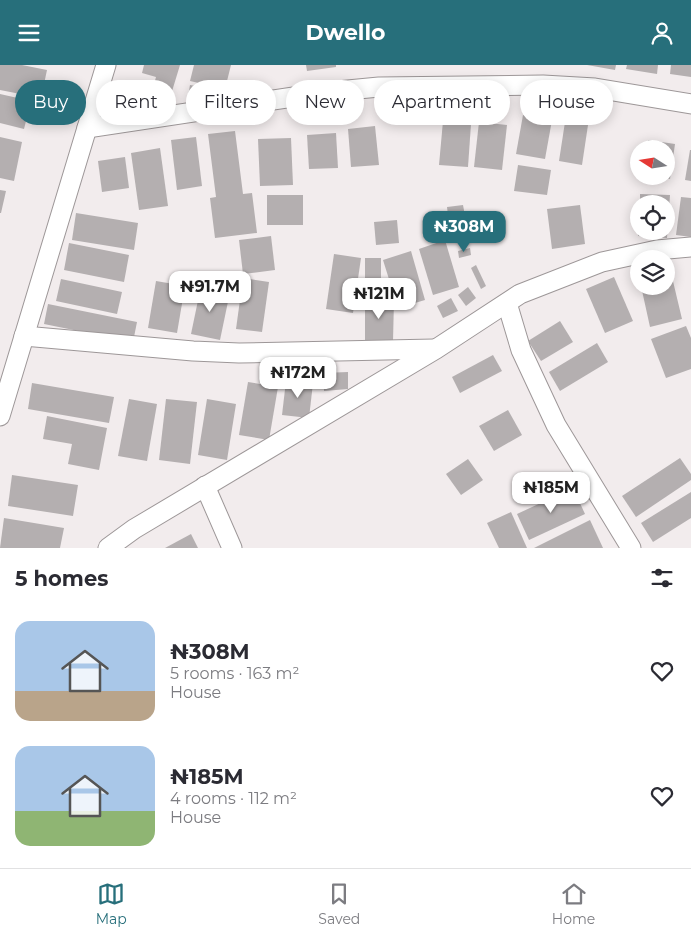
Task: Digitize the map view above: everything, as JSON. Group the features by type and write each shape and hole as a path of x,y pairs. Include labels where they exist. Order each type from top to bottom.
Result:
{"street":[{"path":"0,416 106,65"},
{"path":"87,128 327,92 379,87 543,85 586,87 691,104"},
{"path":"108,548 134,529 436,349 520,294 602,262 657,250 691,247"},
{"path":"507,303 521,350 556,425 631,548"},
{"path":"24,337 239,353 436,349"},
{"path":"205,486 232,548"}],"building":[{"path":"0,65 22,65 47,70 45,80 15,80 15,93 0,90"},
{"path":"144,65 180,65 175,80 155,80 156,77 142,73"},
{"path":"194,65 231,65 227,80 190,80"},
{"path":"306,65 336,65 336,67 307,71"},
{"path":"587,65 616,65 615,70"},
{"path":"627,65 658,65 657,74 626,69"},
{"path":"671,65 691,65 691,77 670,74"},
{"path":"0,94 15,97 15,125 25,125 24,129 0,123"},
{"path":"443,125 471,125 468,167 439,165"},
{"path":"479,125 507,125 502,170 474,167"},
{"path":"521,125 551,125 545,159 516,154"},
{"path":"565,125 588,125 582,165 559,161"},
{"path":"375,126 379,165 351,167 348,129"},
{"path":"235,131 243,194 252,193 257,233 215,238 210,198 216,197 208,134"},
{"path":"336,133 338,168 309,169 307,135"},
{"path":"0,137 22,142 14,181 0,178"},
{"path":"196,137 202,186 177,190 171,140"},
{"path":"291,138 293,185 260,186 258,139"},
{"path":"160,148 168,206 139,210 131,153"},
{"path":"691,150 691,181 685,180"},
{"path":"125,157 129,188 102,192 98,161"},
{"path":"518,165 551,170 547,195 514,191"},
{"path":"0,190 6,191 1,213 0,213"},
{"path":"267,195 303,195 303,225 267,225"},
{"path":"681,197 691,198 691,237 676,235"},
{"path":"463,205 467,227 450,230 447,207"},
{"path":"580,205 585,244 552,249 547,209"},
{"path":"76,213 138,223 134,250 72,240"},
{"path":"397,220 399,243 376,245 374,222"},
{"path":"434,228 436,236 427,239 424,232"},
{"path":"271,236 275,270 243,274 239,240"},
{"path":"445,240 459,287 433,295 419,249"},
{"path":"69,243 129,255 124,282 64,270"},
{"path":"470,248 471,255 459,258 458,251"},
{"path":"411,251 425,300 398,308 383,260"},
{"path":"334,254 361,258 353,313 326,309"},
{"path":"365,258 381,258 381,293 365,293"},
{"path":"476,265 486,286 481,289 471,268"},
{"path":"614,277 633,321 605,333 586,289"},
{"path":"243,278 269,282 262,332 236,329"},
{"path":"61,279 122,292 117,314 56,301"},
{"path":"156,281 185,286 177,333 148,328"},
{"path":"201,286 230,292 220,340 191,334"},
{"path":"468,287 476,298 466,306 458,295"},
{"path":"675,290 682,319 650,327 643,295 675,295"},
{"path":"451,298 458,311 443,318 437,306"},
{"path":"365,300 394,300 393,341 365,341"},
{"path":"48,304 137,322 133,342 44,324"},
{"path":"560,321 573,342 541,361 528,341"},
{"path":"686,326 691,338 691,369 666,378 651,339"},
{"path":"597,343 608,362 560,391 549,372"},
{"path":"493,355 502,371 460,393 452,377"},
{"path":"348,372 348,389 324,391 323,373"},
{"path":"286,381 313,383 309,418 282,415"},
{"path":"248,382 278,387 269,440 239,435"},
{"path":"32,383 114,397 109,423 28,409"},
{"path":"129,399 157,404 147,461 118,456"},
{"path":"166,399 197,402 190,464 159,460"},
{"path":"207,399 236,404 227,460 198,455"},
{"path":"508,410 522,435 494,451 479,426"},
{"path":"47,416 107,428 99,470 68,464 72,444 43,439"},
{"path":"680,458 691,474 691,480 636,517 622,496"},
{"path":"468,459 483,480 461,495 446,474"},
{"path":"12,475 78,485 73,516 8,506"},
{"path":"573,488 585,514 529,540 517,514"},
{"path":"691,492 691,518 653,542 641,523"},
{"path":"511,512 527,548 499,548 487,523"},
{"path":"4,518 64,528 60,548 0,548"},
{"path":"590,520 603,548 534,548"},
{"path":"191,534 198,548 165,548"}]}
